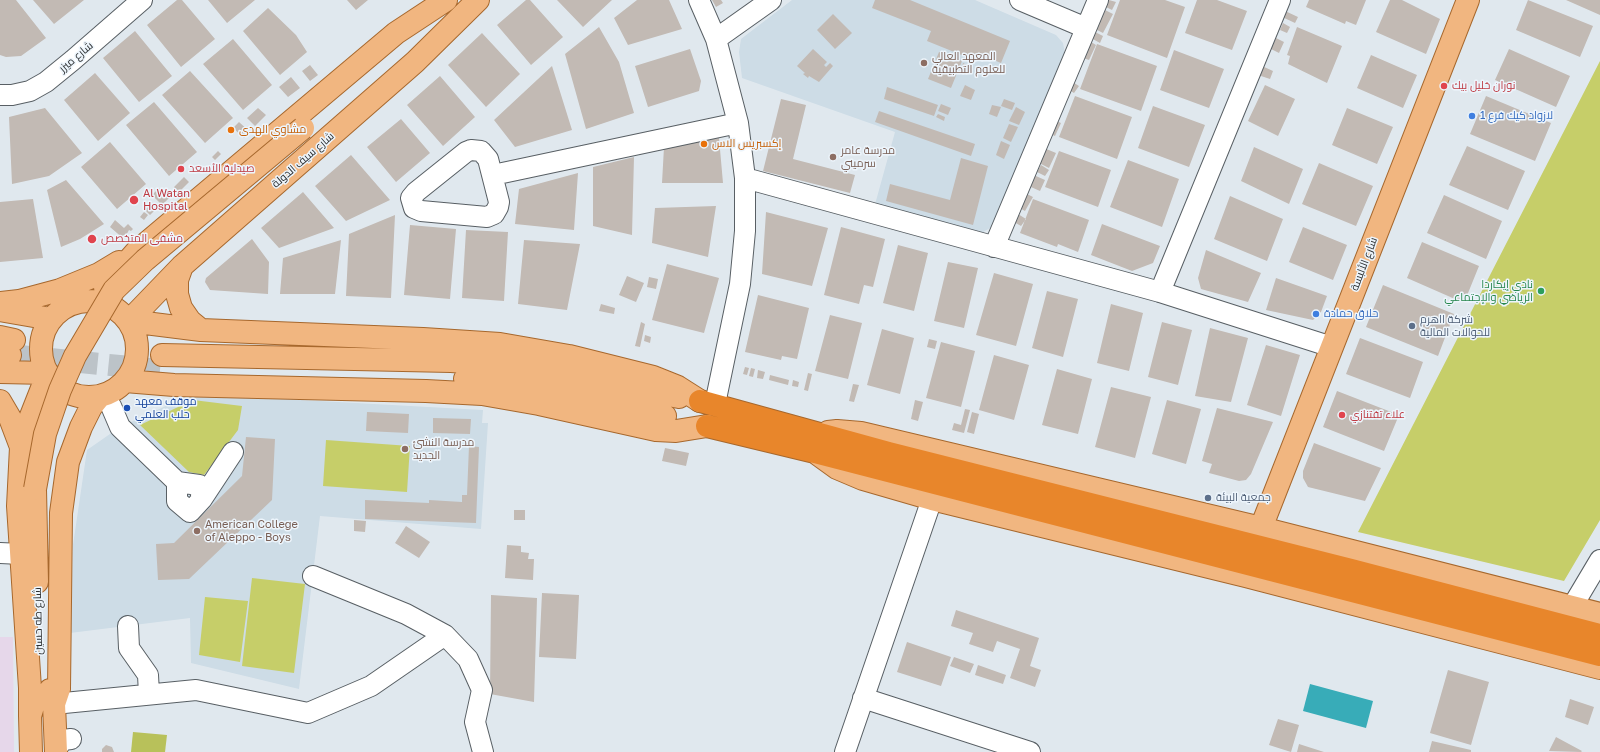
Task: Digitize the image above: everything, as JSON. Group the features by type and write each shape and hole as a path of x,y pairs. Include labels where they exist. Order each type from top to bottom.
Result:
{"highway":[{"path":"707,403 817,442 1600,655"},
{"path":"707,426 897,455 1351,570 1600,635"}],"main road":[{"path":"96,301 106,285 136,252 396,33 446,0"},
{"path":"40,491 66,395 80,361 97,329 121,296 150,266 306,132 452,0"},
{"path":"306,132 477,0"},
{"name":"شارع سيف الدولة","path":"129,321 182,266 415,62 477,0"},
{"name":"شارع الألبسة","path":"1261,528 1468,0"},
{"path":"0,303 19,301 60,290 99,274 136,252"},
{"path":"182,266 177,280 177,294 182,308 190,321 201,330"},
{"path":"126,381 136,362 138,352 137,341 134,330 129,321 115,308 96,301 83,301 71,304 60,310 51,319 44,332 41,346 42,360 48,373 55,382 65,390 76,395 105,401 147,391 165,370"},
{"path":"0,310 51,319"},
{"path":"129,321 201,330 423,339 500,344 569,356 653,377 678,387 707,403"},
{"path":"5,351 48,373"},
{"path":"54,704 60,689 61,513 68,462 72,448 109,393 126,381 165,370 452,362 509,365 707,403"},
{"path":"165,370 502,381 558,392 707,426"},
{"path":"30,716 30,688 18,506 21,447 31,416 48,373"},
{"path":"0,401 10,418 21,447"},
{"path":"1600,614 1261,528 861,433 837,431 817,442 837,468 863,479 932,499 1246,576 1600,668"},
{"name":"شارع طه حسين","path":"40,491 44,534 50,689 61,747"},
{"name":"شارع طه حسين","path":"31,752 30,716 39,688 40,491"}],"street":[{"name":"شارع ميزر","path":"0,95 12,95 30,90 46,82 142,0"},
{"path":"699,0 716,39 738,123 745,178 745,231 740,284 707,403"},
{"path":"716,39 771,0"},
{"path":"1020,0 1086,28"},
{"path":"994,247 1098,0"},
{"path":"1160,292 1280,0"},
{"path":"493,175 738,123"},
{"path":"745,178 1160,292 1332,347"},
{"path":"105,401 120,427 177,482 177,501 190,512 202,499 233,452"},
{"path":"845,752 932,499"},
{"path":"0,553 21,554"},
{"path":"1572,607 1600,560"},
{"path":"313,576 406,614 445,635 468,659 482,690 475,722 483,752"},
{"path":"128,626 129,648 148,675 150,694"},
{"path":"54,704 196,690 308,713 371,686 445,635"},
{"path":"863,698 1030,752"}],"shaded area":[{"path":"792,0 975,0 1056,35 1063,43 1065,54 992,227 983,232 977,233 874,208 895,132 742,78 739,52 741,39"},
{"name":"American College of Aleppo - Boys","path":"192,394 483,410 482,423 488,423 481,529 320,516 299,689 191,663 190,618 70,633 73,545 87,450 120,427"},
{"path":"0,637 13,637 14,752 0,752"}],"green space":[{"name":"نادي إيكاردا الرياضي والإجتماعي","path":"1600,61 1600,520 1564,581 1358,532"},
{"path":"193,400 242,406 238,430 204,475 189,472 140,425"},
{"path":"326,440 410,446 407,492 323,486"},
{"path":"252,578 305,584 294,673 242,666"},
{"path":"205,597 248,601 240,662 199,655"},
{"path":"133,732 167,735 165,752 131,752"}],"water":[{"path":"1310,684 1373,701 1366,728 1303,711"}],"building":[{"path":"0,0 16,0 46,38 21,56 6,57 0,55"},
{"path":"33,0 84,0 54,24"},
{"path":"177,0 182,0 215,39 181,67 147,25"},
{"path":"208,0 255,0 227,23"},
{"path":"347,0 368,0 356,10"},
{"path":"526,0 530,0 563,37 531,65 497,25"},
{"path":"557,0 612,0 583,27"},
{"path":"637,0 669,0 682,29 628,45 614,18"},
{"path":"712,0 721,0 723,3 716,7"},
{"path":"875,0 910,0 1010,41 1001,63 977,53 974,60 927,41 931,31 872,8"},
{"path":"1109,0 1116,2 1112,10 1106,7"},
{"path":"1120,0 1165,0 1185,7 1167,58 1107,35"},
{"path":"1197,0 1217,0 1247,11 1232,50 1185,33"},
{"path":"1309,0 1366,0 1356,25 1346,21 1345,24 1306,7"},
{"path":"1390,0 1402,0 1440,19 1426,54 1376,32"},
{"path":"1528,0 1593,26 1580,57 1516,30"},
{"path":"1566,0 1600,0 1600,15"},
{"path":"268,8 296,35 307,52 280,75 243,31"},
{"path":"1105,10 1113,14 1103,33 1095,29"},
{"path":"1283,10 1298,17 1295,23 1280,16"},
{"path":"833,14 852,33 835,49 817,30"},
{"path":"1283,23 1290,27 1287,33 1280,30"},
{"path":"599,27 619,62 634,113 586,129 565,54"},
{"path":"1297,27 1342,46 1327,83 1288,64 1290,56 1287,55"},
{"path":"135,31 172,76 139,102 103,58"},
{"path":"1095,32 1103,36 1100,43 1091,38"},
{"path":"482,33 520,74 486,107 448,65"},
{"path":"1276,38 1284,42 1279,53 1271,49"},
{"path":"233,39 272,85 243,110 203,64"},
{"path":"1091,42 1096,45 1089,60 1083,58"},
{"path":"1097,44 1157,66 1141,111 1080,89"},
{"path":"690,49 701,81 699,91 648,107 635,66"},
{"path":"813,49 827,62 824,65 826,67 830,63 833,66 819,82 809,76 808,78 797,66"},
{"path":"1509,49 1570,76 1556,107 1495,80"},
{"path":"1174,50 1224,69 1209,108 1160,90"},
{"path":"939,52 962,61 951,88 928,79"},
{"path":"1371,55 1417,75 1403,108 1357,88"},
{"path":"963,63 973,68 971,72 962,68"},
{"path":"310,65 318,75 310,81 302,71"},
{"path":"552,66 572,130 515,147 494,120"},
{"path":"1262,66 1273,71 1270,79 1258,75"},
{"path":"190,71 233,118 205,143 162,95"},
{"path":"95,73 130,113 98,141 64,100"},
{"path":"440,76 475,117 443,146 407,105"},
{"path":"291,77 300,88 288,97 279,87"},
{"path":"1071,81 1079,86 1074,93 1069,90"},
{"path":"965,85 975,90 971,100 960,96"},
{"path":"1265,85 1295,99 1278,136 1248,121"},
{"path":"887,87 938,105 934,116 884,99"},
{"path":"1075,96 1132,117 1117,159 1059,137"},
{"path":"1486,96 1551,123 1535,161 1470,134"},
{"path":"781,99 806,105 793,159 855,175 850,193 763,171"},
{"path":"1004,99 1015,103 1012,110 1001,106"},
{"path":"154,102 197,152 169,176 126,125"},
{"path":"941,104 951,108 948,115 938,111"},
{"path":"992,105 1001,107 997,117 989,114"},
{"path":"1153,106 1205,125 1189,167 1138,148"},
{"path":"1016,107 1025,112 1019,125 1009,121"},
{"path":"45,108 82,153 49,176 12,184 9,117"},
{"path":"258,108 266,115 255,126 247,118"},
{"path":"1347,108 1393,127 1377,164 1332,145"},
{"path":"879,111 975,144 971,156 875,122"},
{"path":"938,114 945,117 944,121 936,117"},
{"path":"401,119 430,153 396,182 367,147"},
{"path":"1054,120 1061,123 1055,136 1048,133"},
{"path":"239,122 250,132 244,138 233,128"},
{"path":"1009,124 1018,127 1011,142 1003,138"},
{"path":"719,138 723,183 662,183 664,147"},
{"path":"1001,141 1010,145 1004,159 996,155"},
{"path":"110,142 146,184 117,209 81,167"},
{"path":"1467,146 1525,171 1508,210 1449,185"},
{"path":"1254,147 1303,169 1289,204 1241,181"},
{"path":"1044,148 1056,153 1049,168 1037,162"},
{"path":"218,151 221,154 215,160 212,157"},
{"path":"1059,151 1111,170 1098,207 1045,187"},
{"path":"351,155 390,200 346,221 315,186"},
{"path":"634,157 632,235 593,226 593,167"},
{"path":"961,158 988,166 973,225 886,201 890,184 950,200"},
{"path":"1128,160 1179,179 1162,227 1110,207"},
{"path":"1319,163 1373,186 1356,226 1302,204"},
{"path":"1041,165 1049,170 1045,176 1037,172"},
{"path":"578,173 574,230 515,224 519,189"},
{"path":"1029,173 1045,180 1040,191 1024,184"},
{"path":"184,177 189,182 179,192 174,187"},
{"path":"66,180 104,224 80,239 61,247 47,190"},
{"path":"159,188 169,198 162,205 152,195"},
{"path":"1021,191 1033,197 1025,211 1014,205"},
{"path":"303,192 334,228 279,248 261,228"},
{"path":"1444,195 1502,221 1486,259 1427,233"},
{"path":"1230,196 1283,219 1267,261 1214,239"},
{"path":"33,199 43,258 0,262 0,202"},
{"path":"1033,199 1089,220 1078,252 1058,244 1057,247 1020,233"},
{"path":"150,204 156,209 150,215 145,210"},
{"path":"716,206 708,257 652,243 655,208"},
{"path":"144,212 148,215 144,220 140,217"},
{"path":"766,212 828,228 812,286 762,274"},
{"path":"1018,214 1026,219 1021,226 1014,222"},
{"path":"395,215 391,298 346,296 349,234"},
{"path":"115,220 124,228 128,224 133,229 131,231 129,230 124,239 110,227"},
{"path":"1102,224 1160,246 1153,263 1132,271 1091,255"},
{"path":"410,225 456,229 450,299 404,295"},
{"path":"841,227 885,239 873,287 864,285 859,304 824,295"},
{"path":"1303,227 1347,245 1333,280 1289,262"},
{"path":"466,230 508,232 504,301 462,298"},
{"path":"252,239 269,262 268,294 210,290 205,282 206,278"},
{"path":"341,240 335,294 280,294 283,258"},
{"path":"524,240 580,244 567,310 518,304"},
{"path":"1422,242 1479,266 1464,303 1407,278"},
{"path":"898,245 928,253 914,311 883,303"},
{"path":"1206,250 1261,273 1248,302 1201,289 1198,278"},
{"path":"948,262 978,268 964,328 934,321"},
{"path":"667,264 719,278 704,333 652,320"},
{"path":"994,273 1033,284 1016,346 976,335"},
{"path":"627,276 644,283 636,302 619,295"},
{"path":"649,277 658,279 656,289 647,287"},
{"path":"1276,278 1327,296 1321,312 1313,320 1266,310"},
{"path":"1383,285 1454,314 1438,356 1366,327"},
{"path":"1047,291 1078,299 1063,357 1032,348"},
{"path":"758,295 809,308 797,359 782,356 781,360 745,352"},
{"path":"601,304 615,308 614,314 599,311"},
{"path":"1111,304 1143,313 1129,371 1097,363"},
{"path":"830,315 862,323 848,379 815,371"},
{"path":"641,322 645,324 640,347 635,346"},
{"path":"1162,322 1192,330 1178,385 1148,377"},
{"path":"1210,328 1248,338 1231,402 1195,396"},
{"path":"882,329 914,338 900,394 867,385"},
{"path":"645,335 651,337 650,343 644,341"},
{"path":"1360,338 1423,362 1410,398 1346,374"},
{"path":"929,339 937,341 935,349 927,347"},
{"path":"941,342 975,351 961,407 926,398"},
{"path":"1266,345 1300,355 1281,416 1247,405"},
{"path":"994,355 1029,365 1014,420 979,410"},
{"path":"745,367 749,368 747,375 743,374"},
{"path":"751,368 755,369 753,377 749,376"},
{"path":"1057,369 1092,379 1078,434 1042,425"},
{"path":"758,370 765,372 763,379 757,378"},
{"path":"808,373 812,374 808,391 804,390"},
{"path":"770,375 789,380 788,385 769,380"},
{"path":"793,380 799,382 798,387 792,386"},
{"path":"853,384 859,385 854,402 849,401"},
{"path":"1111,387 1151,397 1135,458 1095,447"},
{"path":"1337,391 1399,415 1384,451 1323,427"},
{"path":"915,400 923,402 918,421 911,419"},
{"path":"1167,400 1201,409 1186,464 1152,454"},
{"path":"1217,408 1273,422 1251,474 1246,480 1239,481 1209,473 1212,464 1202,461"},
{"path":"965,409 970,410 964,433 952,430 954,423 961,425"},
{"path":"367,412 409,414 408,433 366,431"},
{"path":"972,412 979,414 974,434 967,432"},
{"path":"433,418 471,419 470,434 433,433"},
{"path":"246,437 275,439 272,500 189,579 158,580 156,544 174,543 242,476"},
{"path":"1314,443 1381,468 1365,501 1308,487 1303,478 1303,471"},
{"path":"469,446 479,447 476,523 365,519 365,500 429,503 429,500 462,502 462,495 467,495"},
{"path":"665,448 689,453 686,466 662,461"},
{"path":"514,510 525,510 525,520 514,520"},
{"path":"354,520 366,521 365,532 354,531"},
{"path":"406,526 430,542 419,558 395,543"},
{"path":"507,545 521,546 521,552 529,553 528,559 534,559 533,580 505,578"},
{"path":"542,593 579,595 576,659 539,657"},
{"path":"491,595 537,598 534,702 490,694"},
{"path":"956,610 1039,638 1030,666 1041,670 1035,687 1010,678 1020,649 997,641 993,652 969,644 973,633 951,626"},
{"path":"907,642 951,657 941,686 897,672"},
{"path":"954,657 974,664 970,673 950,666"},
{"path":"978,665 1006,675 1003,684 975,675"},
{"path":"1448,670 1489,682 1471,745 1430,733"},
{"path":"1570,699 1594,707 1588,725 1565,717"},
{"path":"1278,719 1299,725 1291,752 1269,745"},
{"path":"1556,737 1582,751 1549,751"},
{"path":"1432,741 1471,750 1471,752 1429,752"},
{"path":"1299,744 1324,752 1297,752"},
{"path":"106,745 112,747 114,752 102,752 102,749"}],"tunnel":[{"path":"10,355 160,370"}],"place":[{"name":"المعهد العالي للعلوم التطبيقية","path":"924,63"},
{"name":"نوران خليل بيك","path":"1444,86"},
{"name":"لازواد كيك فرع 1","path":"1472,116"},
{"name":"مشاوي الهدى","path":"231,130"},
{"name":"إكسبريس الاس","path":"704,144"},
{"name":"مدرسة عامر سرميني","path":"833,157"},
{"name":"صيدلية الأسعد","path":"181,169"},
{"name":"Al Watan Hospital","path":"134,200"},
{"name":"مشفى المتخصص","path":"92,239"},
{"name":"نادي إيكاردا الرياضي والإجتماعي","path":"1541,291"},
{"name":"حلاق حمادة","path":"1316,314"},
{"name":"شركة ااهرم للحوالات المالية","path":"1412,326"},
{"name":"موقف معهد حلب العلمي","path":"127,408"},
{"name":"علاء تفتنازي","path":"1342,415"},
{"name":"مدرسة النشئ الجديد","path":"405,449"},
{"name":"جمعية البيئة","path":"1208,498"},
{"name":"American College of Aleppo - Boys","path":"197,531"}]}
